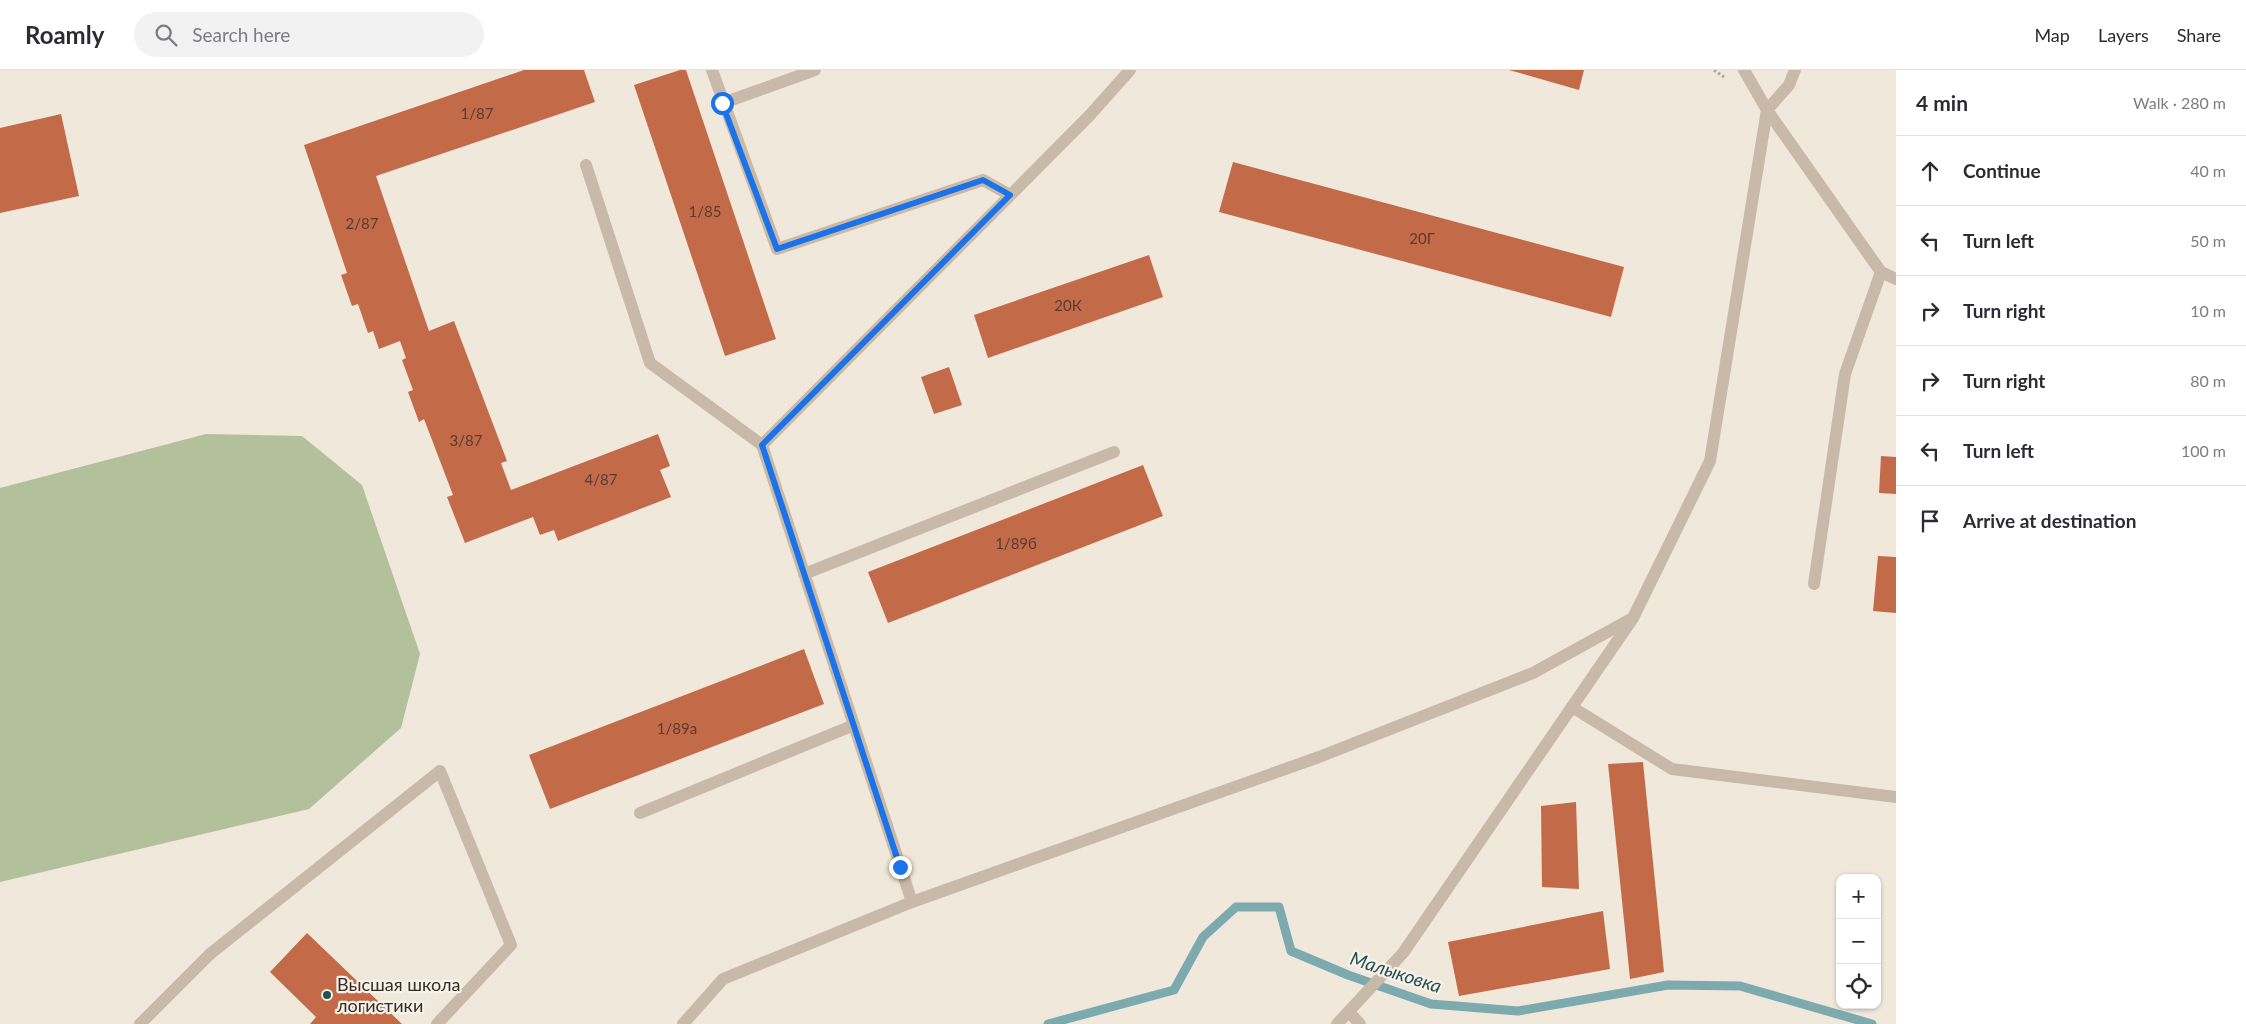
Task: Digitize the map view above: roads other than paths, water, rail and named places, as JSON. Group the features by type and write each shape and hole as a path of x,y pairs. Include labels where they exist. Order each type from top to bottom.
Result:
{"street":[{"path":"712,70 722,103 777,249 983,180 1010,195"},
{"path":"722,103 815,70"},
{"path":"762,445 1090,115 1130,70"},
{"path":"1744,70 1767,110 1881,272 1896,279"},
{"path":"1337,1024 1403,953 1633,618 1710,461 1767,110 1789,85 1796,70"},
{"path":"586,165 650,363 762,445 912,902"},
{"path":"1814,584 1845,374 1881,272"},
{"path":"804,574 1114,452"},
{"path":"683,1024 723,979 912,902 1319,757 1532,673 1633,618"},
{"path":"1572,707 1672,769 1896,797"},
{"path":"640,813 854,725"},
{"path":"140,1024 210,954 440,771 511,945 436,1024"},
{"path":"1350,1012 1360,1024"}],"waterway":[{"name":"Малыковка","path":"1048,1024 1174,990 1203,937 1236,907 1279,907 1291,951 1348,975 1431,1004 1518,1011 1668,985 1740,986 1872,1024"}],"place":[{"name":"Высшая школа логистики","path":"327,995"}]}
